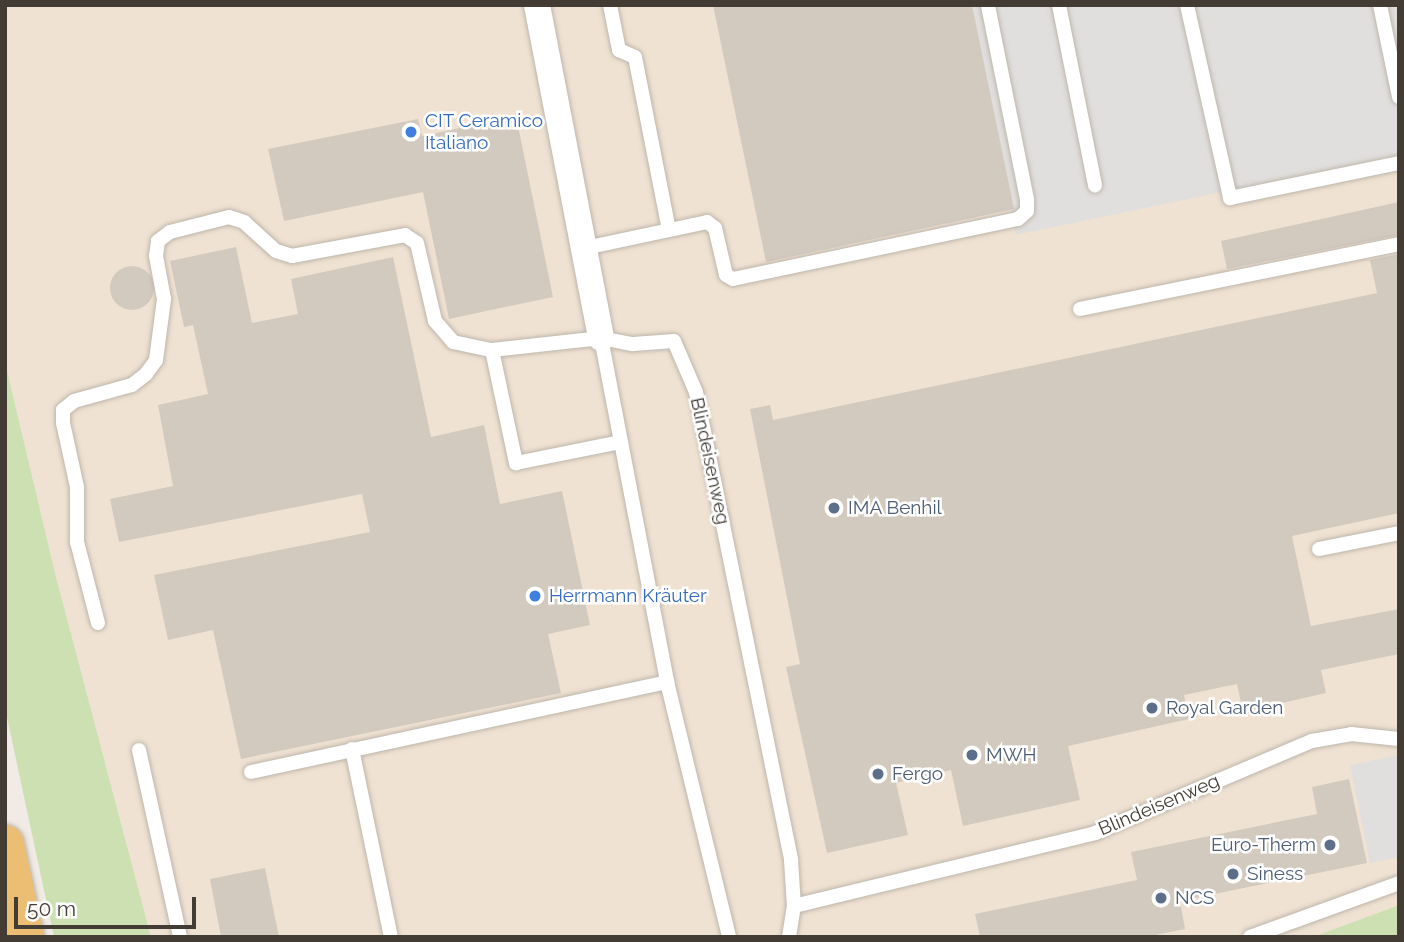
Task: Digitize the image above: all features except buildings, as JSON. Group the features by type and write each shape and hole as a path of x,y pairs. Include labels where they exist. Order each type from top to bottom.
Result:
{"highway":[{"path":"5,844 25,937"}],"street":[{"path":"537,5 601,338"}],"lane":[{"path":"610,5 619,50 635,57 669,230"},
{"path":"585,248 707,222 716,229 726,275 733,279 1018,219 1027,211 1027,199 988,5"},
{"path":"1059,5 1095,185"},
{"path":"1187,5 1230,198 1399,163"},
{"path":"1380,5 1399,97"},
{"path":"98,622 77,542 77,487 63,410 75,401 132,385 146,374 156,360 164,299 156,256 158,241 170,232 229,217 244,222 276,251 292,256 405,235 417,243 435,321 453,342 492,349 601,338 667,682 729,937"},
{"path":"1080,309 1399,244"},
{"name":"Blindeisenweg","path":"601,338 633,344 674,341 696,391 791,860 794,906 789,937"},
{"path":"492,349 516,463 620,442"},
{"path":"1319,550 1399,533"},
{"path":"251,772 667,682"},
{"name":"Blindeisenweg","path":"794,906 1095,833 1312,741 1351,734 1399,739"},
{"path":"352,749 391,937"},
{"path":"139,750 180,937"},
{"path":"1250,937 1399,883"}],"shaded area":[{"path":"5,5 1399,5 1399,905 1313,937 151,937 55,573 5,362"},
{"path":"971,5 1399,5 1399,155 1016,235"},
{"path":"1399,755 1399,857 1370,863 1350,765"}],"green space":[{"path":"5,362 55,573 151,937 54,937 5,708"},
{"path":"1399,905 1399,937 1313,937"}],"place":[{"name":"CIT Ceramico Italiano","path":"411,132"},
{"name":"IMA Benhil","path":"834,508"},
{"name":"Herrmann Kräuter","path":"535,596"},
{"name":"Royal Garden","path":"1152,708"},
{"name":"MWH","path":"972,755"},
{"name":"Fergo","path":"878,774"},
{"name":"Euro-Therm","path":"1330,845"},
{"name":"Siness","path":"1233,874"},
{"name":"NCS","path":"1161,898"}]}
